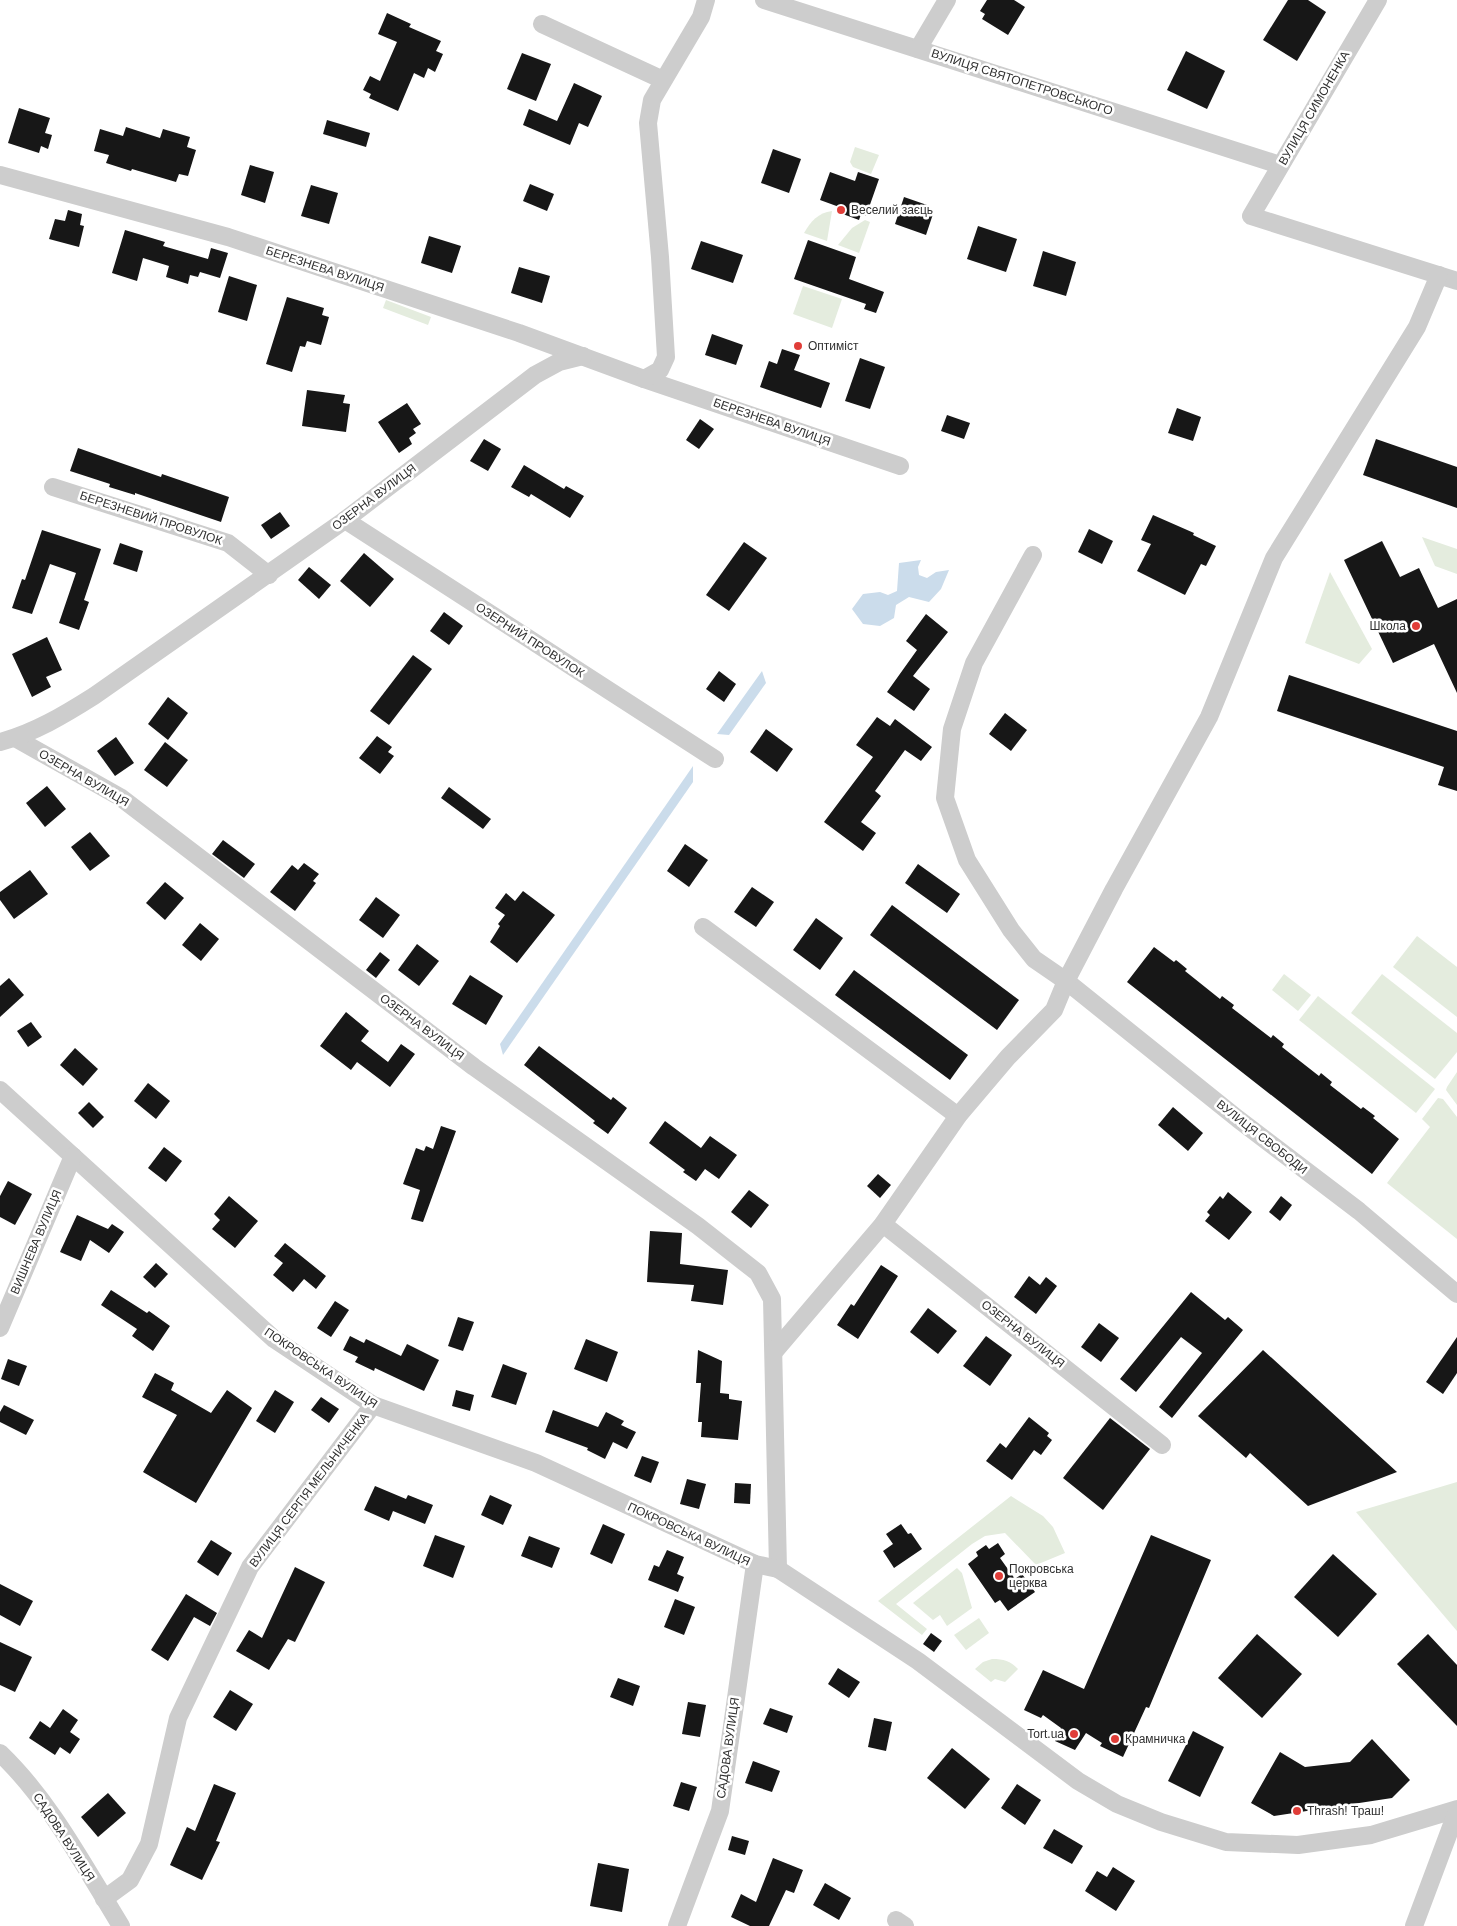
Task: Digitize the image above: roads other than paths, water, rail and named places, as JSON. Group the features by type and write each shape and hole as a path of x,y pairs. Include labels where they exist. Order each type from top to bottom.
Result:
{"street":[{"path":"644,379 660,370 666,357 660,257 648,123 652,100 701,17 706,0"},
{"name":"ВУЛИЦЯ СВЯТОПЕТРОВСЬКОГО","path":"764,0 1280,166"},
{"path":"918,49 947,0"},
{"name":"ВУЛИЦЯ СИМОНЕНКА","path":"1378,0 1251,216 1439,275"},
{"path":"542,24 663,80"},
{"name":"БЕРЕЗНЕВА ВУЛИЦЯ","path":"0,175 228,236 519,333 644,379 900,466"},
{"path":"774,1352 882,1224 958,1116 1008,1057 1054,1010 1066,981 1114,889 1209,718 1274,558 1417,328 1439,275 1457,281"},
{"name":"ОЗЕРНА ВУЛИЦЯ","path":"8,740 56,720 94,696 345,520 535,375 559,362 582,356"},
{"name":"БЕРЕЗНЕВИЙ ПРОВУЛОК","path":"53,487 228,544 269,574"},
{"name":"ОЗЕРНИЙ ПРОВУЛОК","path":"345,520 715,760"},
{"path":"1033,555 974,663 952,729 945,798 967,860 1011,930 1034,959 1066,981"},
{"name":"ОЗЕРНА ВУЛИЦЯ","path":"8,740 120,797 474,1067 698,1226 758,1272 772,1299 778,1569"},
{"path":"702,928 958,1116"},
{"name":"ВУЛИЦЯ СВОБОДИ","path":"1066,981 1238,1119 1358,1211 1457,1294"},
{"name":"ПОКРОВСЬКА ВУЛИЦЯ","path":"0,1090 274,1339 373,1405 536,1463 755,1564 778,1569 918,1661 1078,1780 1117,1804 1161,1822 1226,1842 1298,1845 1371,1835 1457,1810"},
{"name":"ВИШНЕВА ВУЛИЦЯ","path":"0,1328 73,1156"},
{"name":"ОЗЕРНА ВУЛИЦЯ","path":"882,1224 1162,1446"},
{"name":"ВУЛИЦЯ СЕРГІЯ МЕЛЬНИЧЕНКА","path":"104,1899 130,1880 149,1844 178,1718 250,1567 373,1405"},
{"name":"САДОВА ВУЛИЦЯ","path":"676,1926 720,1811 755,1564"},
{"name":"САДОВА ВУЛИЦЯ","path":"0,1753 16,1768 47,1806 121,1926"},
{"path":"1414,1926 1457,1810"}],"water":[{"path":"921,560 918,567 919,575 927,578 936,572 949,570 941,589 929,602 909,597 896,605 894,618 880,626 863,624 852,609 863,594 880,592 888,595 897,591 899,563"},
{"path":"762,671 766,683 729,735 717,734"},
{"path":"693,766 693,782 503,1055 500,1044"}],"place":[{"name":"Веселий заєць","path":"841,210"},
{"name":"Оптиміст","path":"798,346"},
{"name":"Школа","path":"1416,626"},
{"name":"Покровська церква","path":"999,1576"},
{"name":"Tort.ua","path":"1074,1734"},
{"name":"Крамничка","path":"1115,1739"},
{"name":"Thrash! Траш!","path":"1297,1811"}]}
